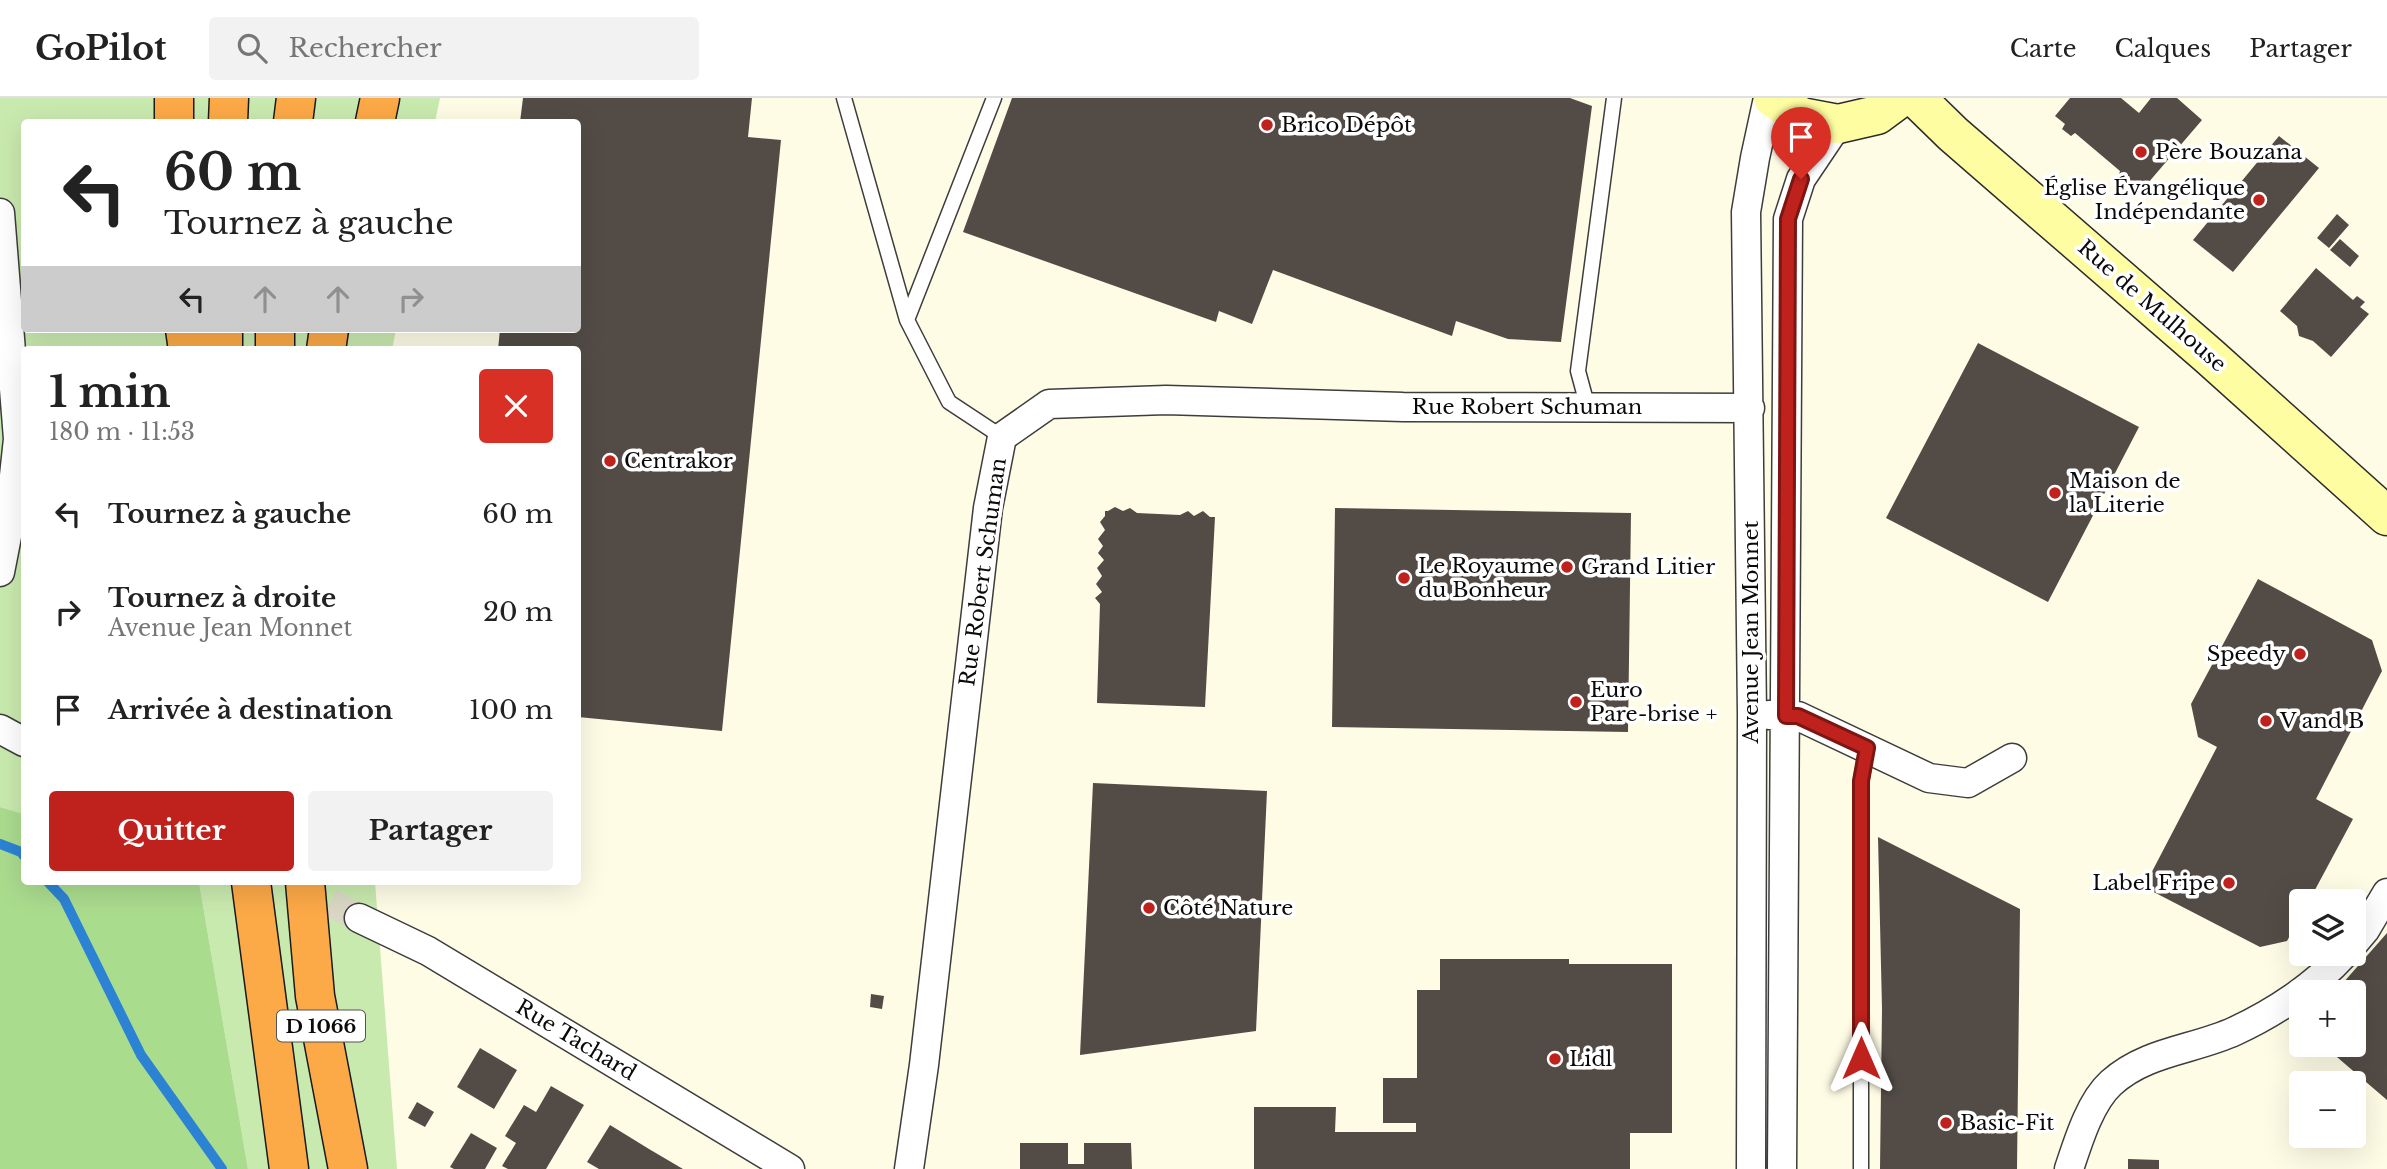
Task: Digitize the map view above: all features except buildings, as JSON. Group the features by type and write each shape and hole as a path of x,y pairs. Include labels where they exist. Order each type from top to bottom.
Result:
{"highway":[{"path":"174,98 174,119"},
{"path":"228,119 229,98"},
{"path":"293,119 296,98"},
{"path":"376,119 380,98"},
{"name":"D 1066","path":"251,885 289,1169"},
{"name":"D 1066","path":"304,885 315,996 348,1169"}],"main road":[{"path":"1770,98 1801,117 1838,124 1877,115 1900,98"},
{"name":"Rue de Mulhouse","path":"1916,98 2387,516"}],"street":[{"name":"Avenue Jean Monnet","path":"1751,1169 1752,715 1746,212 1755,158 1770,98"},
{"name":"Avenue Jean Monnet","path":"1783,1169 1788,219 1801,179 1838,124"},
{"path":"0,213 18,439 8,531 0,572"},
{"name":"Rue Robert Schuman","path":"909,1169 924,1065 988,508 1002,437 1049,404 1166,400 1403,407 1750,408"},
{"path":"1752,715 1798,716 1929,778 1969,783 2012,758"},
{"path":"0,729 21,740"},
{"path":"2366,928 2387,893"},
{"name":"Rue Tachard","path":"359,918 428,951 790,1169"},
{"path":"2069,1169 2087,1118 2110,1083 2150,1059 2234,1031 2287,1001 2333,966"}],"lane":[{"path":"844,98 907,320 949,402 1002,437"},
{"path":"907,320 994,98"},
{"path":"1588,408 1578,371 1615,98"},
{"path":"1861,1169 1861,781 1867,748"}],"green space":[{"path":"0,98 440,98 436,119 21,119 21,333 395,333 393,346 21,346 21,813 0,807"},
{"path":"0,807 21,813 21,885 200,885 248,1169 0,1169"},
{"path":"200,885 375,885 397,1169 248,1169"}],"waterway":[{"path":"0,844 21,852"},
{"path":"51,885 64,899 141,1055 222,1169"}],"tunnel":[{"path":"297,885 359,918"}],"place":[{"name":"Brico Dépôt","path":"1267,125"},
{"name":"Père Bouzana","path":"2141,152"},
{"name":"Église Évangélique Indépendante","path":"2259,200"},
{"name":"Centrakor","path":"610,461"},
{"name":"Maison de la Literie","path":"2055,493"},
{"name":"Grand Litier","path":"1567,567"},
{"name":"Le Royaume du Bonheur","path":"1404,578"},
{"name":"Speedy","path":"2300,654"},
{"name":"Euro Pare-brise +","path":"1576,702"},
{"name":"V and B","path":"2266,721"},
{"name":"Label Fripe","path":"2229,883"},
{"name":"Côté Nature","path":"1149,908"},
{"name":"Lidl","path":"1555,1059"},
{"name":"Basic-Fit","path":"1946,1123"}],"route":[{"path":"1801,179 1788,219 1786,716 1798,716 1867,748 1861,781 1861,1058"}]}
